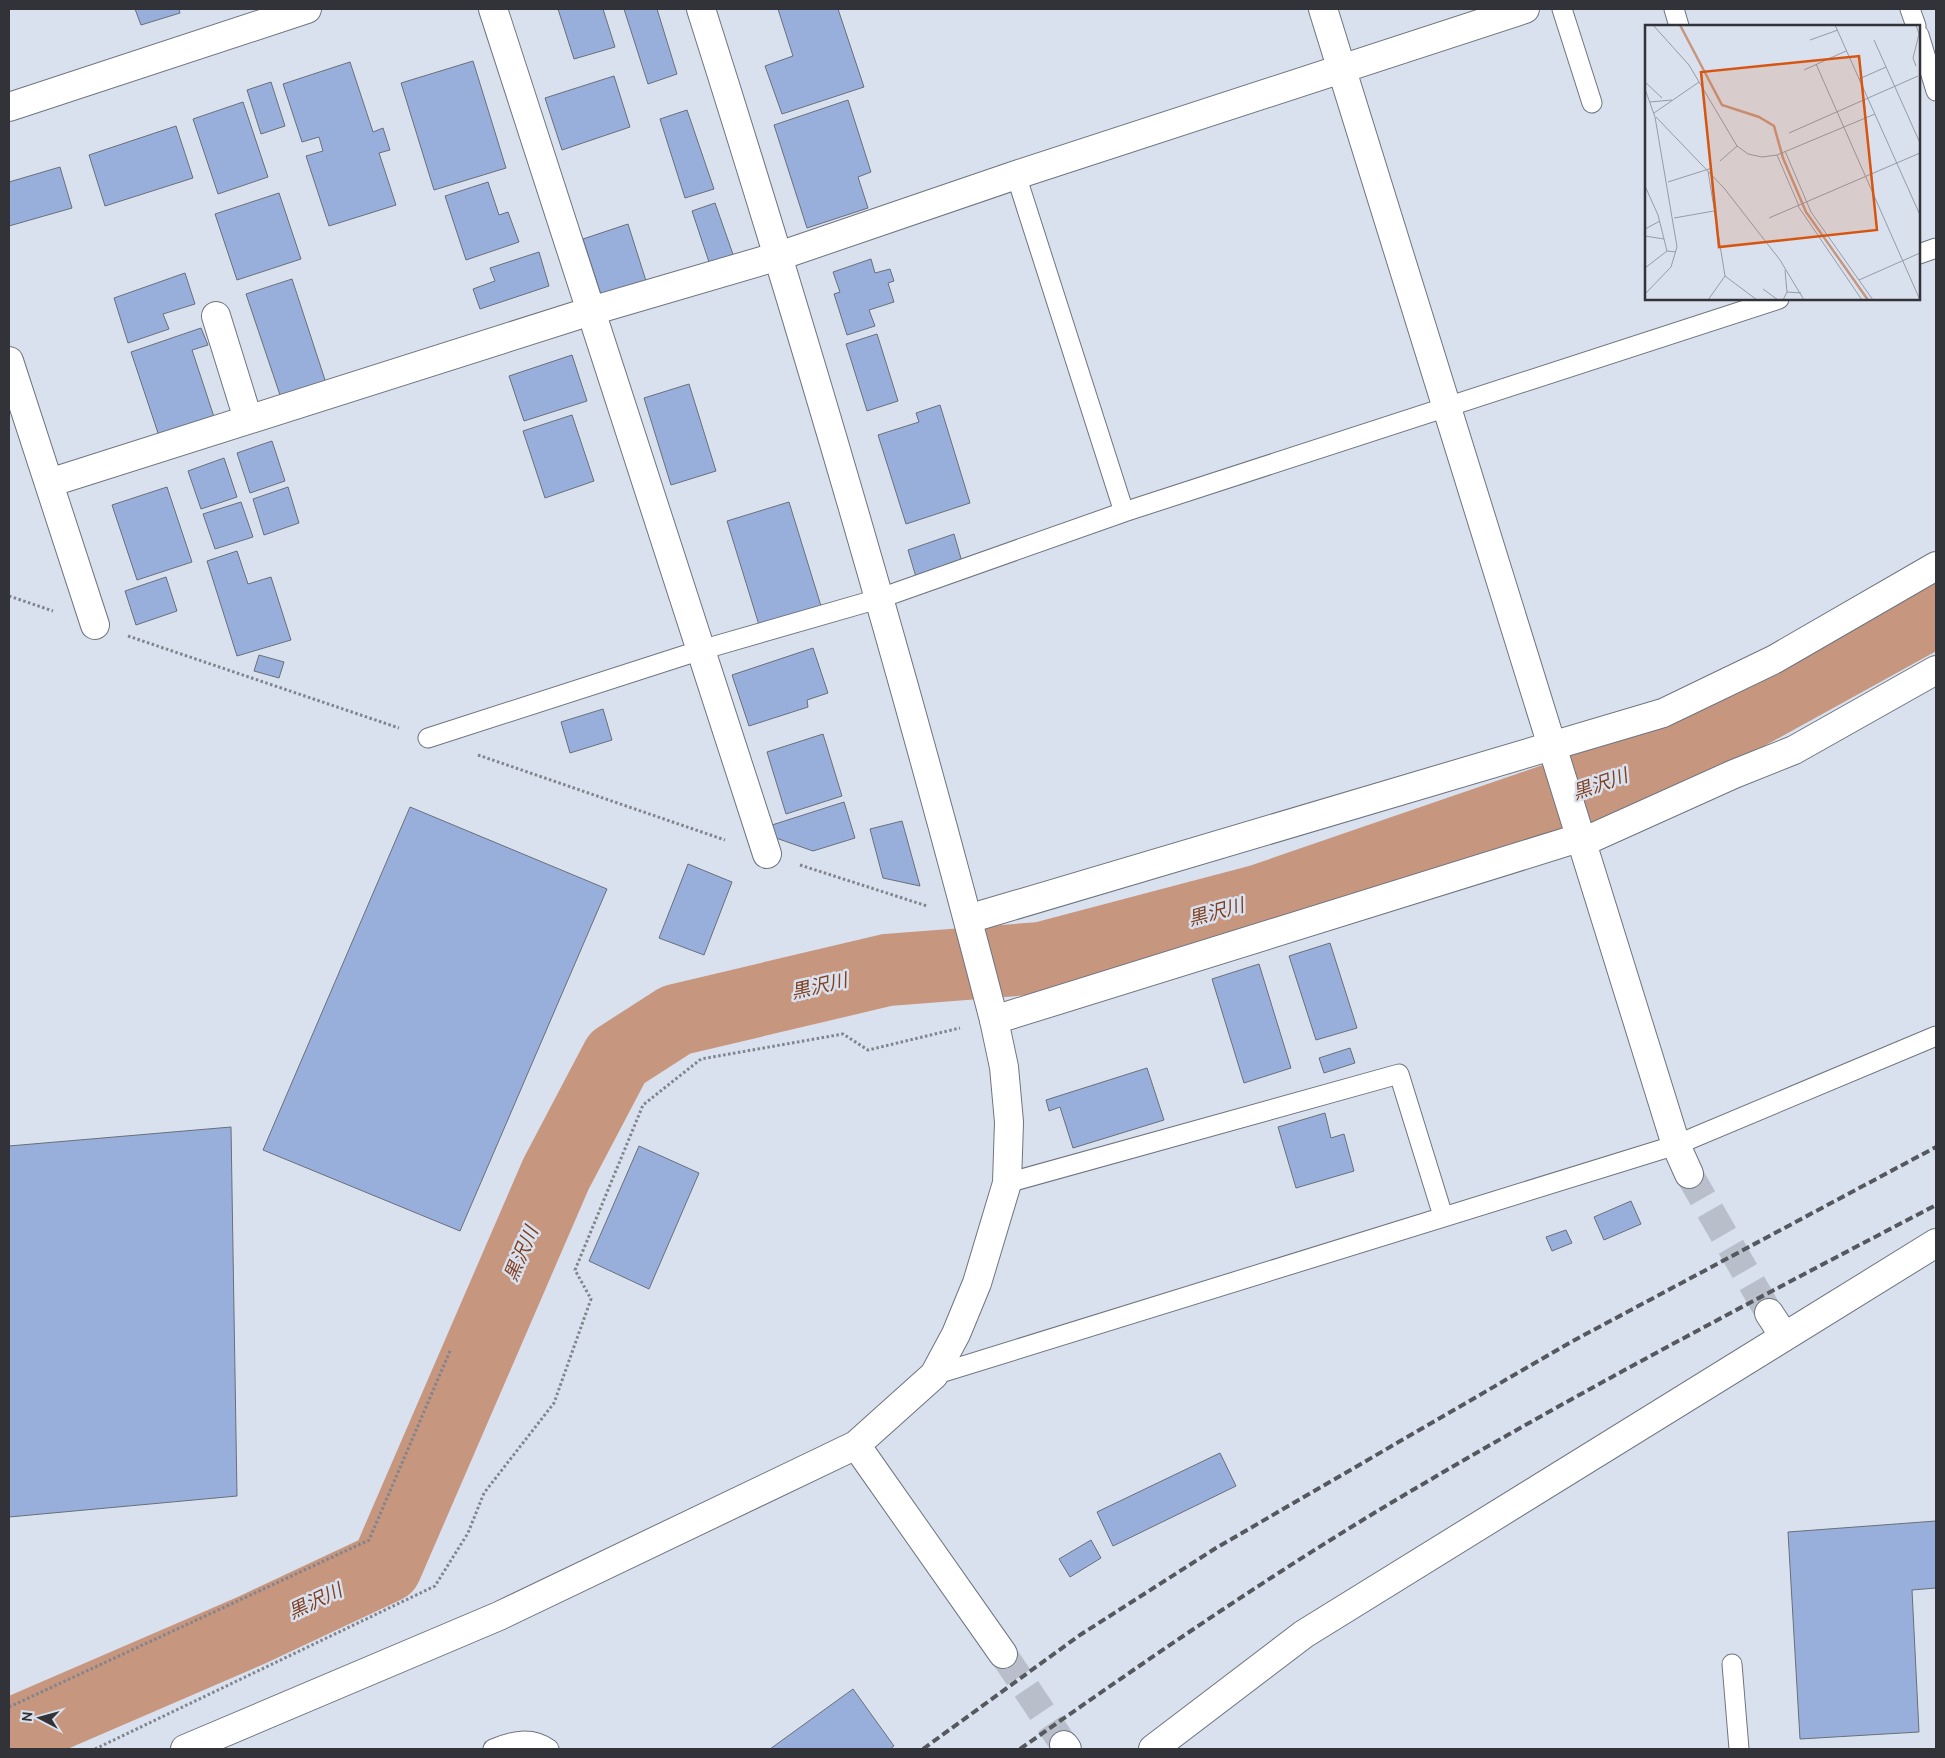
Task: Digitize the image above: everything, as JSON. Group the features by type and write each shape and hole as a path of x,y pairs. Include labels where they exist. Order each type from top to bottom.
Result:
{"street":[{"path":"9,107 255,17 307,9"},
{"path":"494,9 767,854"},
{"path":"185,1749 499,1616 856,1445 934,1375 956,1334 977,1283 1007,1184 1008,1122 1004,1067 968,919 779,256 701,9"},
{"path":"1323,9 1676,1145 1689,1174"},
{"path":"49,482 591,312 779,256 1016,175 1525,9"},
{"path":"216,316 248,419"},
{"path":"9,361 95,625"},
{"path":"968,919 1663,713 1775,659 1936,566"},
{"path":"994,1020 1582,840 1794,750 1936,670"},
{"path":"1153,1749 1304,1634 1936,1242"},
{"path":"1769,1314 1784,1336"},
{"path":"856,1445 1003,1654"}],"lane":[{"path":"1562,9 1592,103"},
{"path":"1674,9 1679,25"},
{"path":"1910,9 1916,25"},
{"path":"1920,38 1936,91"},
{"path":"1016,175 1124,512"},
{"path":"1920,254 1936,248"},
{"path":"428,738 701,650 878,599 1124,512 1769,300"},
{"path":"934,1375 1676,1145 1936,1036"},
{"path":"1007,1184 1399,1074 1443,1216"},
{"path":"1732,1664 1739,1749"},
{"path":"493,1749 512,1742 523,1741 534,1742 549,1749"}],"path":[{"path":"9,596 767,854 968,919"},
{"path":"95,1749 435,1586 468,1533 484,1494 554,1403 591,1299 576,1270 643,1105 701,1059 843,1034 868,1050 994,1020"},
{"path":"9,1707 369,1540 450,1351"}],"building":[{"path":"135,9 179,9 180,13 141,25"},
{"path":"558,9 603,9 615,47 574,59"},
{"path":"624,9 657,9 677,74 648,84"},
{"path":"778,9 838,9 864,87 782,114 765,66 793,56"},
{"path":"473,61 506,168 434,190 401,83"},
{"path":"350,62 373,132 383,128 390,150 379,153 396,205 329,226 306,156 323,151 319,137 302,142 283,84"},
{"path":"614,76 630,127 562,150 545,98"},
{"path":"271,82 285,126 261,134 247,90"},
{"path":"848,100 871,172 858,177 868,208 807,228 774,125"},
{"path":"243,102 268,177 218,194 193,119"},
{"path":"687,110 714,189 685,198 660,119"},
{"path":"176,126 193,178 105,206 89,155"},
{"path":"60,167 72,208 9,226 9,182"},
{"path":"488,182 499,215 508,212 519,242 466,260 445,196"},
{"path":"279,193 301,259 237,280 215,214"},
{"path":"715,203 735,260 711,268 692,211"},
{"path":"628,224 647,284 602,298 583,239"},
{"path":"539,252 549,286 480,309 473,289 495,281 490,268"},
{"path":"871,259 875,273 890,269 894,281 888,283 894,302 869,310 875,326 847,335 834,294 840,292 833,272"},
{"path":"185,273 195,304 163,314 169,329 128,343 114,298"},
{"path":"292,279 326,383 281,398 246,294"},
{"path":"201,328 208,345 192,350 215,420 160,439 131,352"},
{"path":"877,334 898,401 867,411 846,344"},
{"path":"572,355 587,401 524,421 509,376"},
{"path":"689,384 716,471 671,485 644,398"},
{"path":"940,405 970,503 906,524 878,435 919,422 916,413"},
{"path":"572,415 594,481 545,498 523,431"},
{"path":"272,441 285,481 250,493 237,453"},
{"path":"224,458 237,497 201,509 188,471"},
{"path":"167,487 192,562 137,580 112,505"},
{"path":"288,487 299,523 264,535 253,499"},
{"path":"241,502 253,537 215,549 203,514"},
{"path":"789,502 821,606 759,625 727,521"},
{"path":"954,534 962,562 916,577 908,550"},
{"path":"237,551 248,584 271,577 291,640 237,656 207,561"},
{"path":"166,577 177,611 136,625 125,591"},
{"path":"813,648 828,693 807,700 808,707 749,726 732,675"},
{"path":"259,655 284,662 279,678 254,671"},
{"path":"603,709 612,740 570,753 561,722"},
{"path":"823,734 842,796 786,814 767,752"},
{"path":"844,802 855,838 813,851 776,838 772,825"},
{"path":"410,807 607,889 460,1231 263,1150"},
{"path":"902,821 920,886 883,878 870,829"},
{"path":"688,864 732,882 704,955 659,938"},
{"path":"1330,943 1357,1028 1316,1040 1289,956"},
{"path":"1259,964 1291,1068 1244,1083 1212,979"},
{"path":"1350,1048 1355,1063 1324,1073 1319,1058"},
{"path":"1147,1068 1164,1120 1073,1148 1060,1107 1049,1111 1046,1100"},
{"path":"1325,1113 1331,1138 1344,1134 1354,1171 1296,1188 1278,1127"},
{"path":"231,1127 237,1496 9,1517 9,1146"},
{"path":"639,1146 699,1173 649,1289 589,1261"},
{"path":"1631,1201 1641,1224 1604,1240 1594,1217"},
{"path":"1566,1230 1572,1243 1552,1251 1546,1237"},
{"path":"1220,1453 1236,1486 1113,1546 1097,1512"},
{"path":"1936,1521 1936,1588 1912,1590 1919,1732 1800,1739 1788,1532"},
{"path":"1091,1540 1101,1558 1070,1577 1059,1559"},
{"path":"853,1689 894,1746 890,1749 770,1749"}],"waterway":[{"name":"黒沢川","path":"9,1735 252,1630 386,1567 556,1174 617,1058 676,1020 887,970 1041,958 1261,900 1659,763 1936,610"}],"tunnel":[{"path":"1689,1174 1769,1313"},
{"path":"1003,1654 1064,1745"}],"railway":[{"path":"923,1749 1080,1635 1216,1548 1571,1342 1936,1147"},
{"path":"1020,1749 1168,1646 1269,1579 1423,1484 1614,1376 1936,1205"}]}
